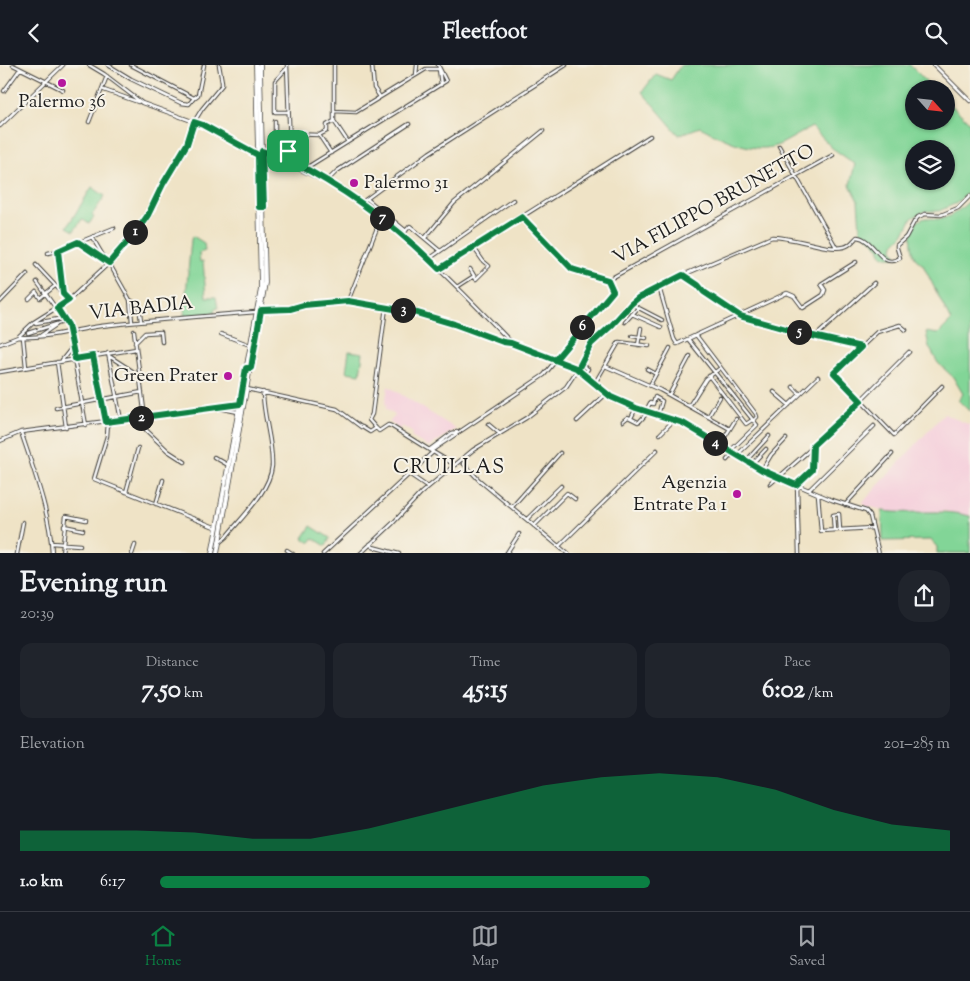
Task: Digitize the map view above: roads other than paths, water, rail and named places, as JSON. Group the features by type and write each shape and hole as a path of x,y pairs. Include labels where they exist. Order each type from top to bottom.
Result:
{"street":[{"path":"13,65 63,90"},
{"path":"0,126 63,65"},
{"path":"89,65 142,103"},
{"path":"108,65 131,79 181,103 190,103 198,95 204,65"},
{"path":"131,65 194,98"},
{"path":"0,344 18,337 34,322 69,300 109,263 139,228 187,144 194,122 222,85 219,65"},
{"path":"217,553 238,412 259,311 263,161 258,71 256,65"},
{"path":"260,65 258,71 258,155 262,207"},
{"path":"334,65 334,121 348,142"},
{"path":"372,65 374,88 380,97"},
{"path":"416,75 417,65"},
{"path":"438,65 441,85"},
{"path":"361,203 428,153 566,65"},
{"path":"934,65 970,101"},
{"path":"287,67 275,81 275,112 289,112"},
{"path":"284,158 290,148 287,67"},
{"path":"4,91 20,69"},
{"path":"416,69 439,69"},
{"path":"334,111 356,112 426,69"},
{"path":"306,168 441,85 446,81 439,69"},
{"path":"89,122 107,77"},
{"path":"104,90 203,125 258,155"},
{"path":"275,121 275,144 288,151"},
{"path":"290,134 319,135 327,131 327,125 334,121"},
{"path":"327,181 337,171 409,124"},
{"path":"425,238 454,203 542,131"},
{"path":"289,160 303,134"},
{"path":"319,135 331,153"},
{"path":"439,269 650,136"},
{"path":"779,146 836,247"},
{"path":"262,151 306,168 381,218 429,259 511,343"},
{"name":"VIA FILIPPO BRUNETTO","path":"608,280 833,155"},
{"path":"263,161 287,163 327,181"},
{"path":"360,553 428,487 462,461 473,450 526,418 559,392 578,369 591,344 638,298 683,275 772,237 784,237 836,247 846,247 857,237 863,237 869,241 885,261 897,261 900,258 896,248 897,245 906,237 918,217 925,214 941,215 958,208 970,196"},
{"path":"367,199 406,231"},
{"path":"429,259 512,200"},
{"path":"323,553 409,474 431,451 544,375 613,291 608,280 572,269 522,217"},
{"path":"348,301 381,218"},
{"path":"402,235 410,226 440,251"},
{"path":"48,253 58,251 114,228"},
{"path":"92,237 102,254 100,257"},
{"path":"78,242 109,263 130,300 132,322"},
{"path":"470,269 476,279 489,266 482,261 474,247"},
{"path":"58,251 63,294"},
{"path":"659,287 677,344 787,293 794,296 803,308 823,295 825,290 821,284 856,262"},
{"path":"36,265 69,300"},
{"path":"0,303 27,274"},
{"path":"683,275 698,285 704,292 740,316 861,347"},
{"path":"458,287 474,276"},
{"path":"37,282 65,319 70,332 86,425"},
{"path":"816,336 874,283"},
{"path":"29,299 36,292 40,298 55,286"},
{"path":"130,300 139,305 141,321"},
{"name":"VIA BADIA","path":"18,337 38,337 90,327 141,321 290,309 304,305 348,301 417,313 511,343 578,369 606,394 636,408 674,420 700,433 762,470 845,505 868,512 873,528"},
{"path":"631,304 662,320"},
{"path":"386,307 372,413 369,420 379,431 388,425 455,465"},
{"path":"625,322 638,307"},
{"path":"212,553 247,389 250,345 259,311"},
{"path":"632,314 661,327"},
{"path":"650,322 653,315"},
{"path":"34,322 65,319"},
{"path":"38,337 65,319"},
{"path":"28,333 58,324"},
{"path":"906,330 900,325 877,332 834,373 894,435 942,386"},
{"path":"638,345 640,328"},
{"path":"26,330 30,338"},
{"path":"134,331 146,430 168,451 185,462"},
{"path":"136,343 145,333 161,332 162,342"},
{"path":"21,334 24,338 26,367"},
{"path":"221,334 250,345"},
{"path":"696,335 757,417 746,424 709,376"},
{"path":"632,336 646,338"},
{"path":"688,339 757,425 730,451"},
{"path":"58,361 66,357 72,342"},
{"path":"595,383 619,342 649,346"},
{"path":"650,385 670,348"},
{"path":"0,372 136,349"},
{"path":"770,484 812,448 909,352"},
{"path":"108,354 140,376"},
{"path":"108,354 121,420"},
{"path":"93,356 107,422 107,436 94,478 217,528"},
{"path":"669,395 690,356"},
{"path":"58,361 66,427"},
{"path":"580,364 588,369 584,374"},
{"path":"605,366 650,385 730,429"},
{"path":"647,369 656,374"},
{"path":"690,406 709,376 719,369"},
{"path":"737,455 818,377"},
{"path":"793,387 800,394"},
{"path":"247,389 337,409 370,432 376,428"},
{"path":"56,407 142,392"},
{"path":"219,542 224,541 264,489 272,469 268,431 263,411 263,392"},
{"path":"774,392 788,405"},
{"path":"577,421 606,394"},
{"path":"623,421 628,417 639,421 647,412 650,403 653,404 655,397 662,401 658,415"},
{"path":"708,417 720,397"},
{"path":"0,441 21,432 144,418 240,404"},
{"path":"734,409 740,405"},
{"path":"215,407 238,412"},
{"path":"631,418 636,408"},
{"path":"720,445 736,419"},
{"path":"660,434 674,420"},
{"path":"488,424 500,434"},
{"path":"809,490 874,426"},
{"path":"21,432 42,502 52,553"},
{"path":"746,461 769,437"},
{"path":"762,470 786,439"},
{"path":"126,492 138,448"},
{"path":"799,553 796,485 812,470 812,448"},
{"path":"559,546 656,449"},
{"path":"752,464 766,449"},
{"path":"512,507 560,453"},
{"path":"727,460 733,453"},
{"path":"845,505 892,454"},
{"path":"214,457 230,465"},
{"path":"462,461 479,480 568,553"},
{"path":"409,474 428,487"},
{"path":"156,504 163,480"},
{"path":"527,519 561,486"},
{"path":"534,525 567,493 575,499"},
{"path":"818,494 821,531 873,528 879,553"},
{"path":"834,530 833,515 839,514 840,530"},
{"path":"62,553 66,516 86,521"},
{"path":"17,553 22,522"},
{"path":"64,526 83,529"},
{"path":"506,553 519,534"},
{"path":"51,543 80,545"},
{"path":"370,544 373,547 399,553"},
{"path":"132,553 135,545"},
{"path":"287,551 293,553"}],"place":[{"name":"Palermo 36","path":"62,83"},
{"name":"Palermo 31","path":"354,183"},
{"name":"Green Prater","path":"228,376"},
{"name":"Agenzia Entrate Pa 1","path":"737,494"}],"district":[{"name":"CRUILLAS","path":"449,468"}]}
